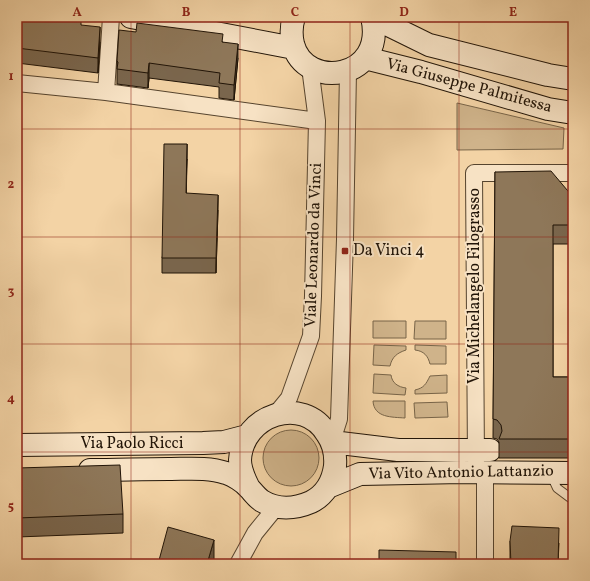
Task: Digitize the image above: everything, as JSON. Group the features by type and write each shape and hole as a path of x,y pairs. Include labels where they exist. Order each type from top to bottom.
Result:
{"street":[{"path":"106,92 111,17"},
{"path":"131,17 294,48"},
{"path":"294,17 291,36 294,48 301,59 310,67 322,72 335,74 348,71 357,66 371,49 374,38 372,17"},
{"name":"Via Giuseppe Palmitessa","path":"372,17 429,45 548,75 573,79"},
{"name":"Via Giuseppe Palmitessa","path":"365,58 421,72 548,109 573,113"},
{"name":"Viale Leonardo da Vinci","path":"275,415 288,398 311,336 317,121 310,67"},
{"name":"Viale Leonardo da Vinci","path":"332,442 339,419 345,240 348,71"},
{"path":"17,83 106,92 317,121"},
{"name":"Via Michelangelo Filograsso","path":"483,450 474,173 573,173"},
{"path":"289,413 302,415 314,421 325,430 332,442 336,457 334,473 328,487 316,499 302,506 286,508 262,498 242,474 240,461 242,448 247,436 254,426 264,419 275,415 289,413"},
{"name":"Via Paolo Ricci","path":"17,445 203,443 224,442 247,436"},
{"name":"Via Vito Antonio Lattanzio","path":"332,442 398,450 483,450"},
{"path":"483,450 480,472 485,564"},
{"name":"Via Paolo Ricci","path":"71,470 203,469 227,473 262,498"},
{"name":"Via Vito Antonio Lattanzio","path":"328,487 360,474 480,472 573,473"},
{"path":"238,564 255,533 262,498"}],"lane":[{"path":"550,472 557,488 573,500"}],"shaded area":[{"path":"457,103 564,128 563,149 457,150"},
{"path":"373,321 406,321 406,338 373,338"},
{"path":"415,321 446,321 446,339 414,339"},
{"path":"374,345 406,346 406,350 395,356 390,366 373,365"},
{"path":"415,345 446,346 446,364 430,364 425,354 421,351 415,350"},
{"path":"374,374 391,375 396,384 400,387 406,388 405,395 373,393"},
{"path":"447,375 447,393 415,394 415,390 421,388 430,376"},
{"path":"373,401 405,401 405,418 389,417 380,414 374,407"},
{"path":"447,402 448,417 415,418 414,403"},
{"path":"285,430 297,430 307,434 315,442 319,452 319,464 315,474 307,482 297,486 285,486 275,482 267,474 263,464 263,452 267,442 275,434"}],"building":[{"path":"17,17 75,17 81,18 81,25 100,27 98,58 17,48"},
{"path":"137,23 223,34 222,42 238,44 234,85 219,83 220,73 149,63 148,73 117,69 119,30 136,32"},
{"path":"164,144 187,144 186,193 218,195 216,258 162,258"},
{"path":"551,171 573,197 573,225 553,225 553,377 571,377 571,439 499,439 502,431 501,425 497,420 493,419 495,172"},
{"path":"120,465 123,514 17,518 17,468"},
{"path":"512,526 559,528 558,564 511,564 510,541"},
{"path":"168,527 214,540 207,564 158,564"},
{"path":"379,550 456,552 456,564 379,564"}],"place":[{"name":"Da Vinci 4","path":"345,251"}]}
